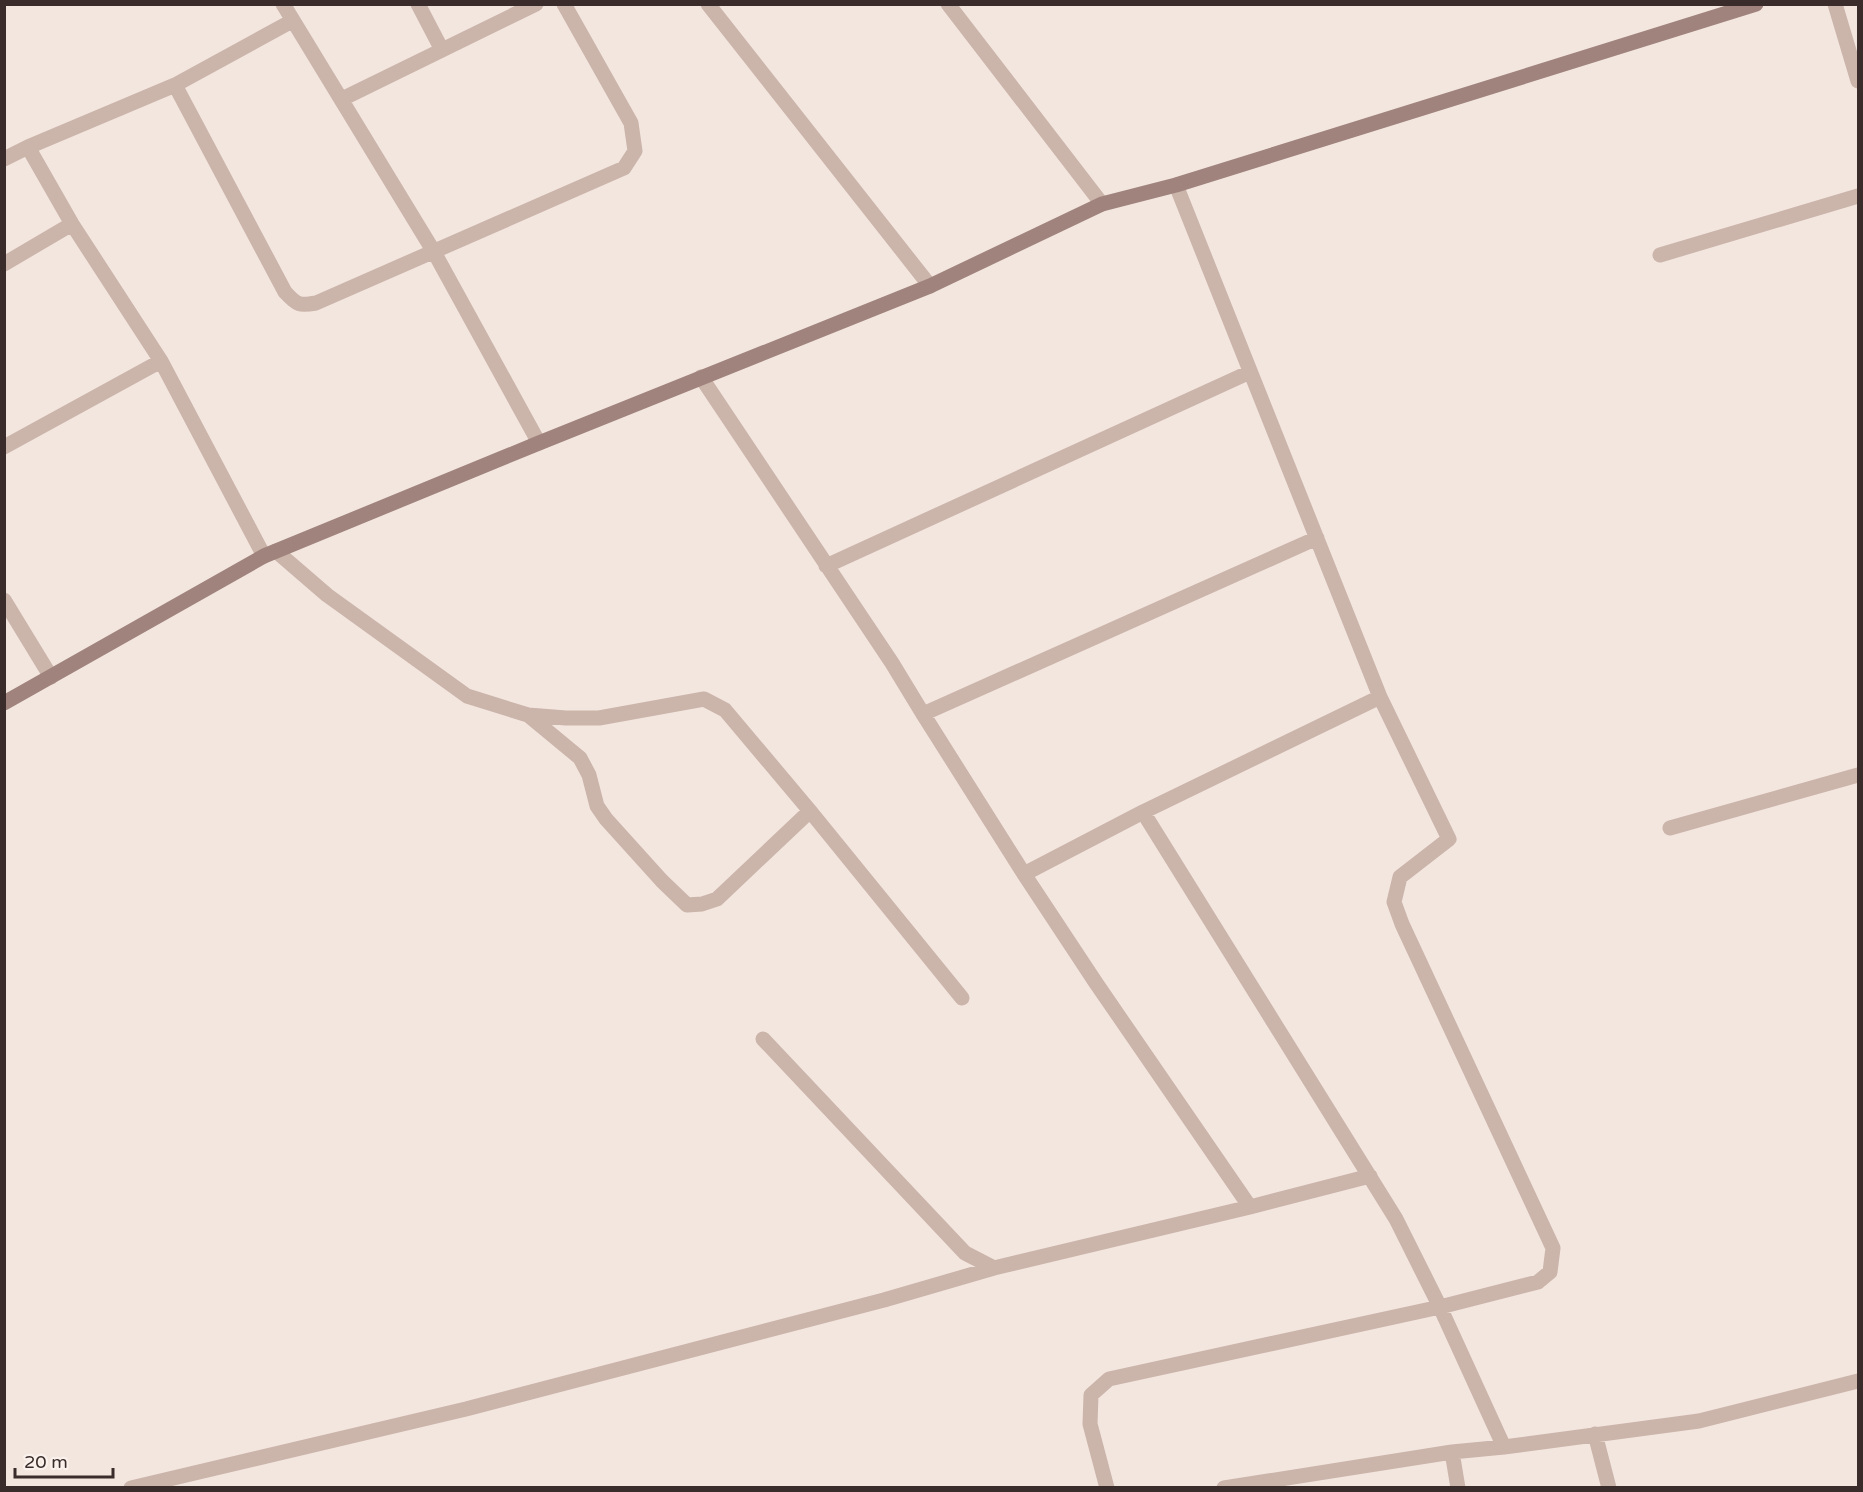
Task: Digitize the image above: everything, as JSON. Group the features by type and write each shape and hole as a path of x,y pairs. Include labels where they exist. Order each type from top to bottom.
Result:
{"main road":[{"path":"4,703 270,554 701,377 930,286 1102,204 1176,185 1756,4"}],"street":[{"path":"283,4 434,252 539,443"},
{"path":"418,4 442,50"},
{"path":"342,99 536,4"},
{"path":"175,85 285,292 295,303 305,305 316,303 624,168 634,151 631,123 564,4"},
{"path":"708,4 930,286"},
{"path":"948,4 1102,204"},
{"path":"1835,4 1858,81"},
{"path":"4,159 175,85 292,21"},
{"path":"28,147 72,224 160,361 270,554 467,696 528,715 566,718 599,718 704,699 725,710 962,998"},
{"path":"1107,1488 1090,1424 1091,1395 1109,1379 1538,1282 1550,1272 1553,1248 1402,924 1394,902 1400,877 1449,839 1380,697 1176,185"},
{"path":"1660,255 1858,196"},
{"path":"4,264 72,224"},
{"path":"4,447 160,361"},
{"path":"826,566 1250,372"},
{"path":"701,377 892,663 1024,874 1096,983 1250,1207"},
{"path":"923,714 1317,538"},
{"path":"4,600 51,677"},
{"path":"1024,874 1143,812 1380,697"},
{"path":"528,715 580,758 589,775 597,806 606,819 662,881 687,904 702,904 717,899 810,811"},
{"path":"1670,828 1858,775"},
{"path":"1143,812 1396,1219 1440,1306 1504,1447"},
{"path":"763,1040 965,1253 994,1268"},
{"path":"131,1488 466,1409 885,1300 994,1268 1370,1176"},
{"path":"1224,1488 1276,1483 1452,1452 1700,1421 1858,1381"},
{"path":"1594,1434 1609,1488"},
{"path":"1452,1452 1458,1488"}]}
